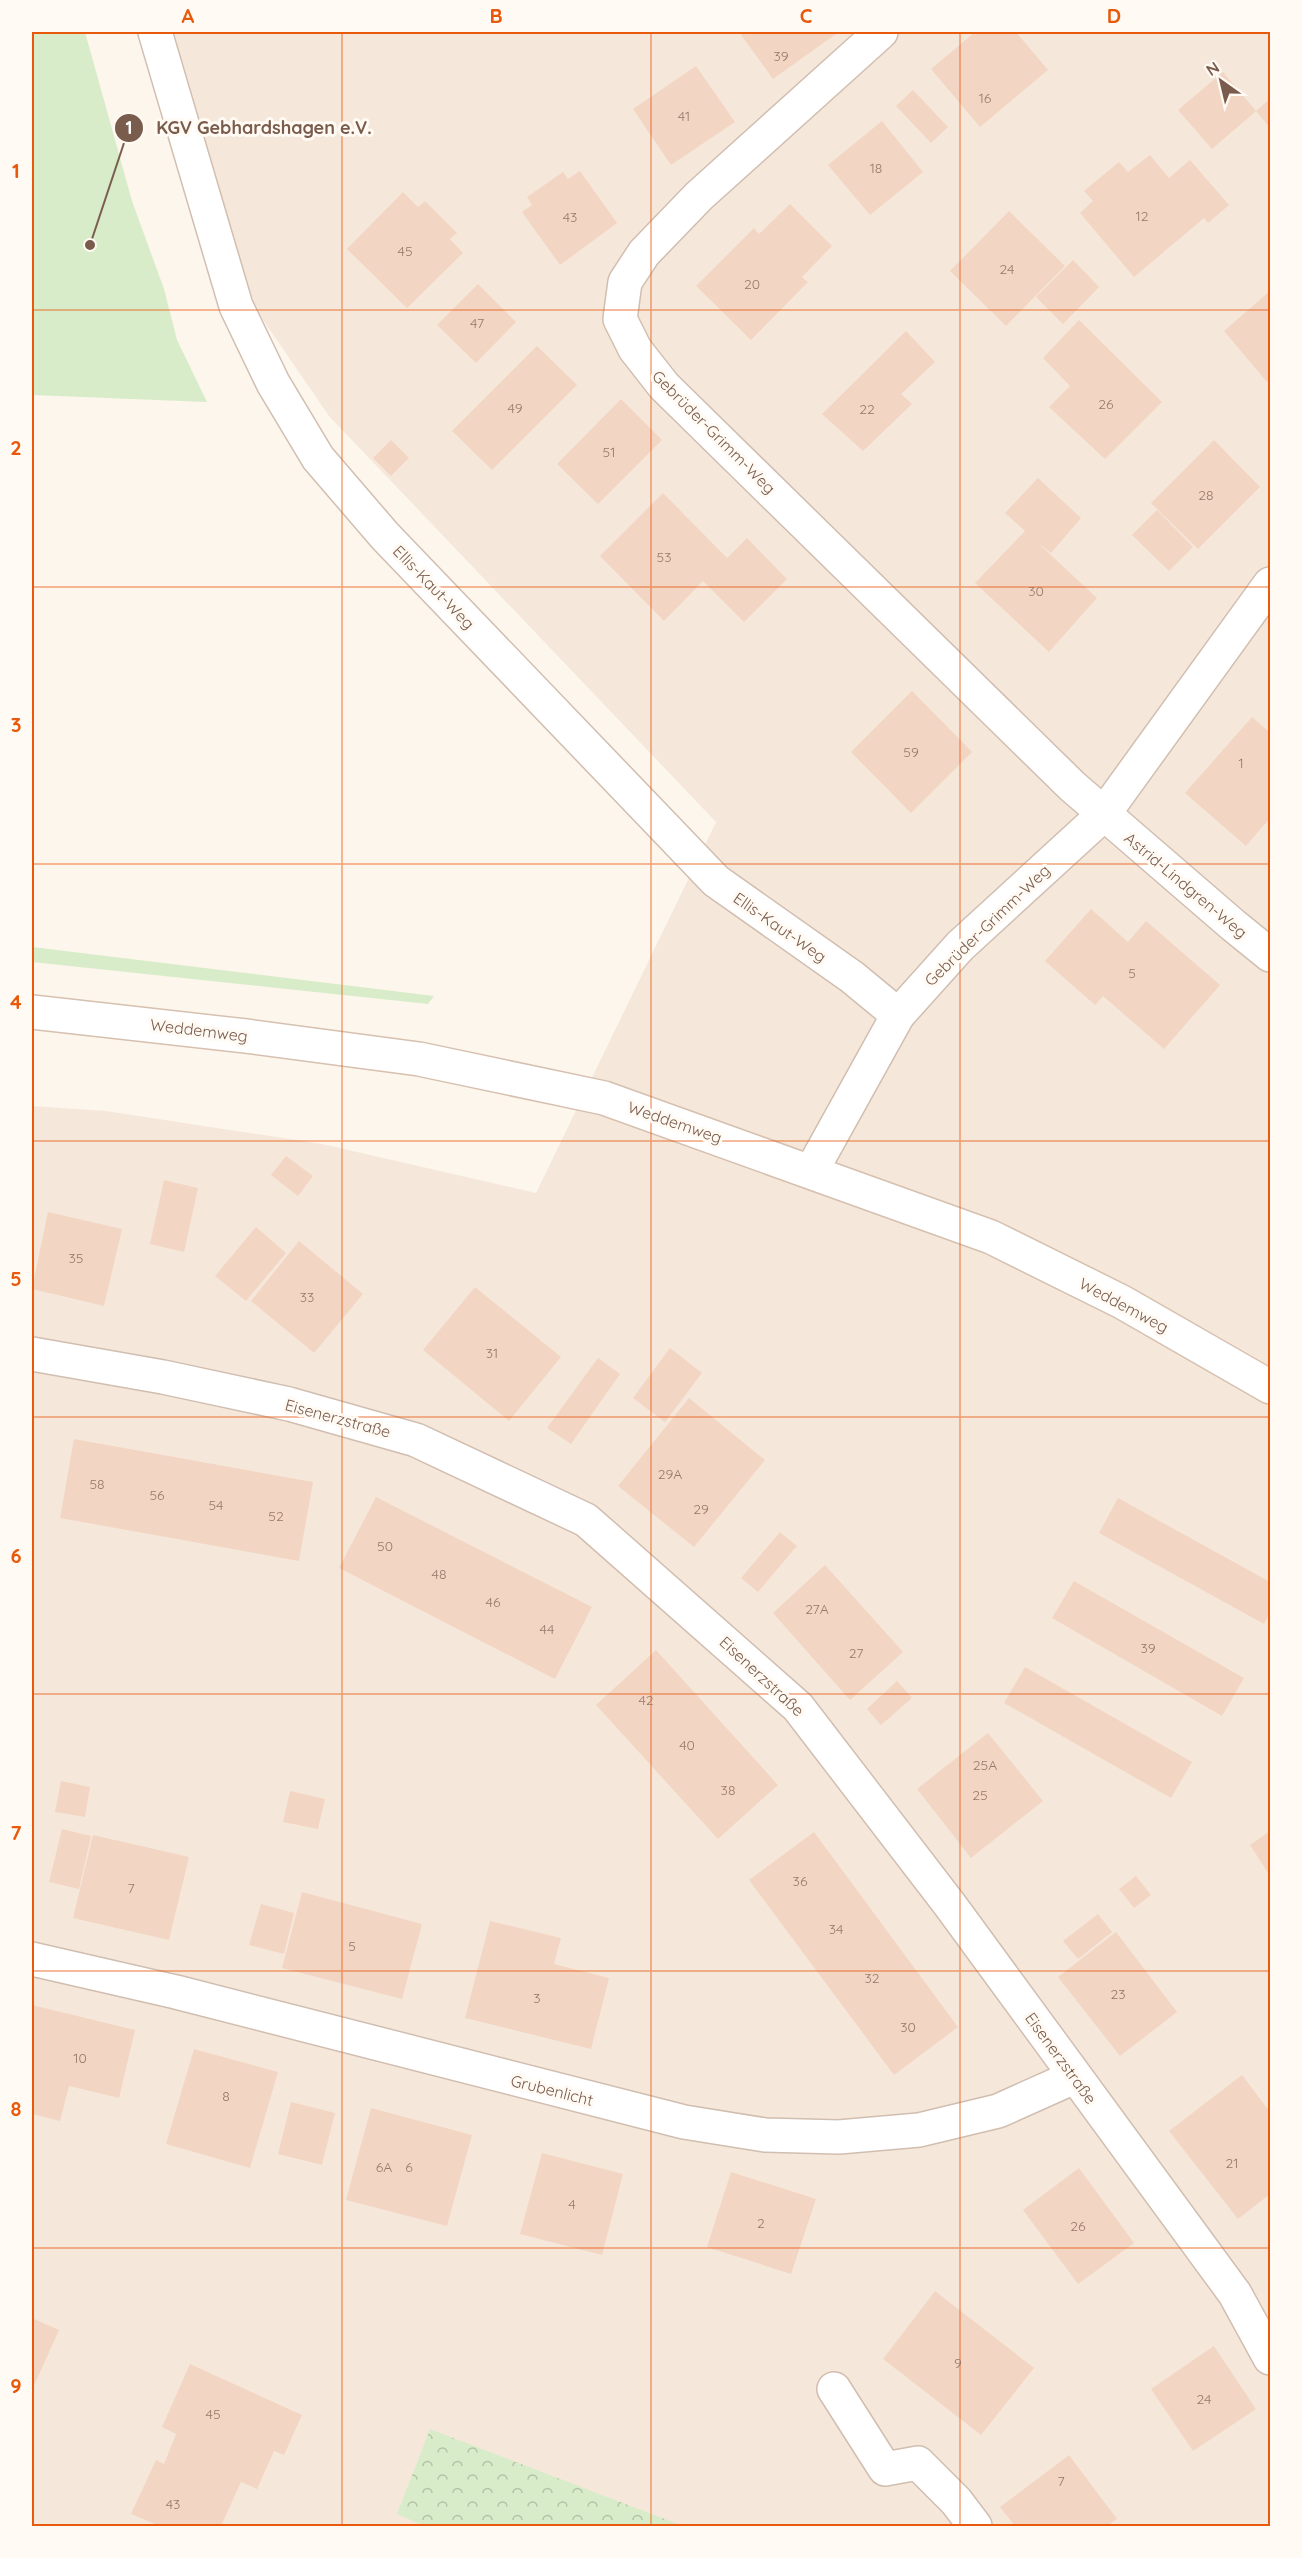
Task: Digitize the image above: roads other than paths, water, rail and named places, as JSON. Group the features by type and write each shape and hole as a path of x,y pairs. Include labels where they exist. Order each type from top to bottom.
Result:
{"street":[{"name":"Ellis-Kaut-Weg","path":"155,32 236,306 273,383 318,458 385,536 716,881 852,977 897,1015"},
{"name":"Gebrüder-Grimm-Weg","path":"881,32 699,196 644,253 625,282 620,319 635,349 664,386 1102,814"},
{"name":"Gebrüder-Grimm-Weg","path":"812,1170 897,1015 960,946 1102,814 1270,584"},
{"name":"Astrid-Lindgren-Weg","path":"1102,814 1270,955"},
{"name":"Weddemweg","path":"32,1012 246,1036 419,1059 604,1098 812,1170 991,1237 1122,1302 1270,1387"},
{"name":"Eisenerzstraße","path":"32,1354 163,1377 278,1402 416,1440 586,1520 798,1707 950,1905 1235,2294 1270,2358"},
{"name":"Grubenlicht","path":"32,1959 176,1992 684,2122 765,2135 839,2137 919,2130 998,2111 1074,2077"},
{"path":"834,2389 885,2469 918,2463 956,2501 975,2526"}],"place":[{"name":"KGV Gebhardshagen e.V.","path":"90,245"}]}
